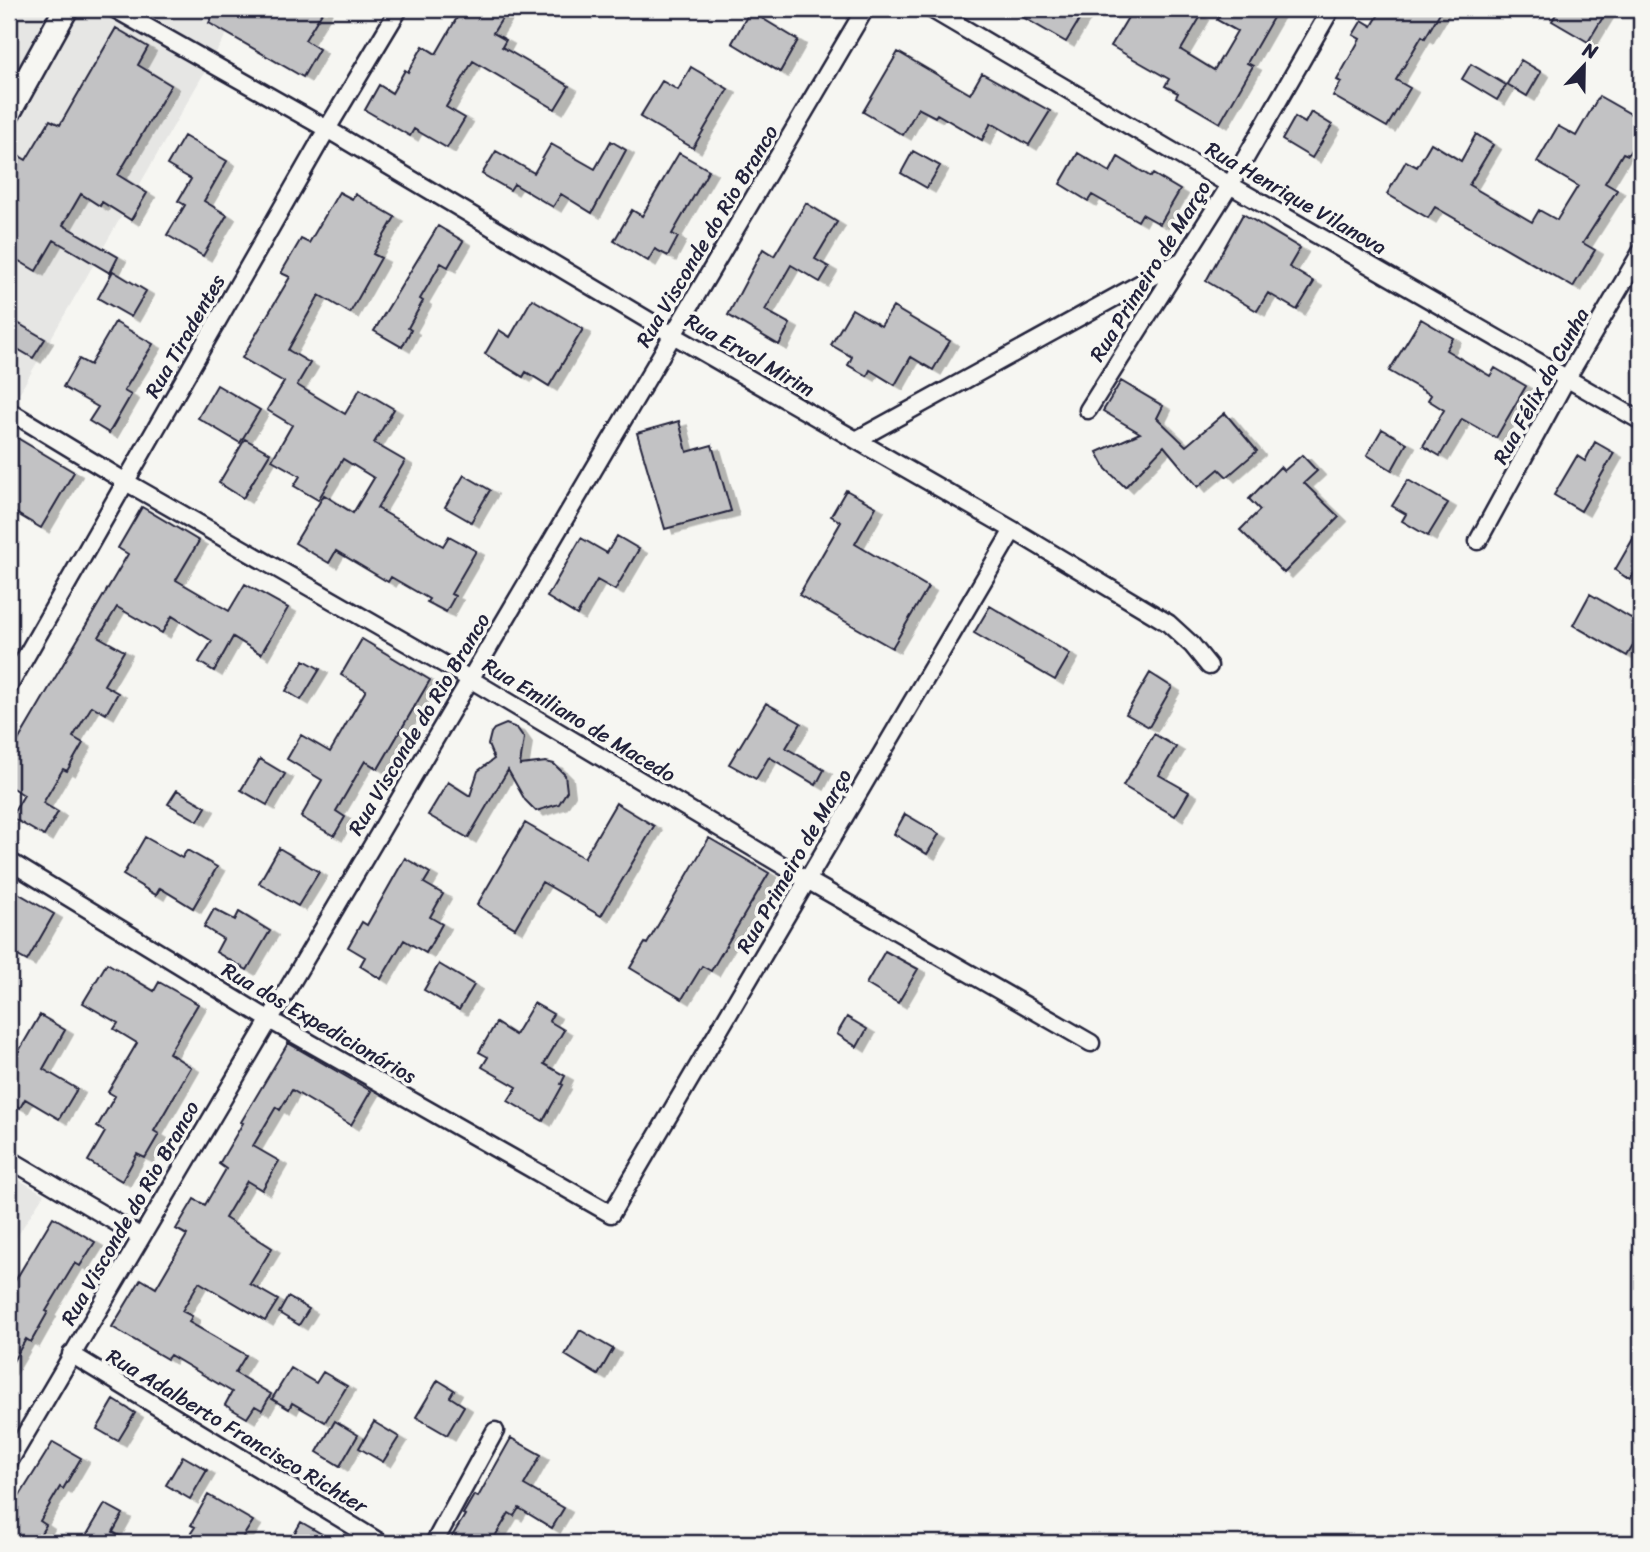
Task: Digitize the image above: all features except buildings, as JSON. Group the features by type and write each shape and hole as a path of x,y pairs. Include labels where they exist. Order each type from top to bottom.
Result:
{"main road":[{"path":"9,111 66,9"}],"street":[{"name":"Rua Erval Mirim","path":"115,9 327,129 673,335 1013,530 1168,623 1209,666"},
{"name":"Rua Tiradentes","path":"9,686 327,129 399,9"},
{"name":"Rua Visconde do Rio Branco","path":"9,1462 865,9"},
{"name":"Rua Henrique Vilanova","path":"931,9 1230,185 1641,421"},
{"name":"Rua Primeiro de Março","path":"1088,410 1230,185 1331,9"},
{"name":"Rua Félix da Cunha","path":"1478,541 1567,378 1641,252"},
{"path":"856,440 1182,260"},
{"name":"Rua Emiliano de Macedo","path":"9,411 126,482 470,679 807,880 1091,1043"},
{"name":"Rua Primeiro de Março","path":"611,1214 1013,530"},
{"name":"Rua dos Expedicionários","path":"9,861 268,1019 611,1214"},
{"path":"9,1159 141,1237"},
{"name":"Rua Adalberto Francisco Richter","path":"71,1354 381,1543"},
{"path":"434,1543 495,1431"}],"shaded area":[{"path":"9,9 241,9 9,411"},
{"path":"9,1174 44,1194 9,1249"}]}
